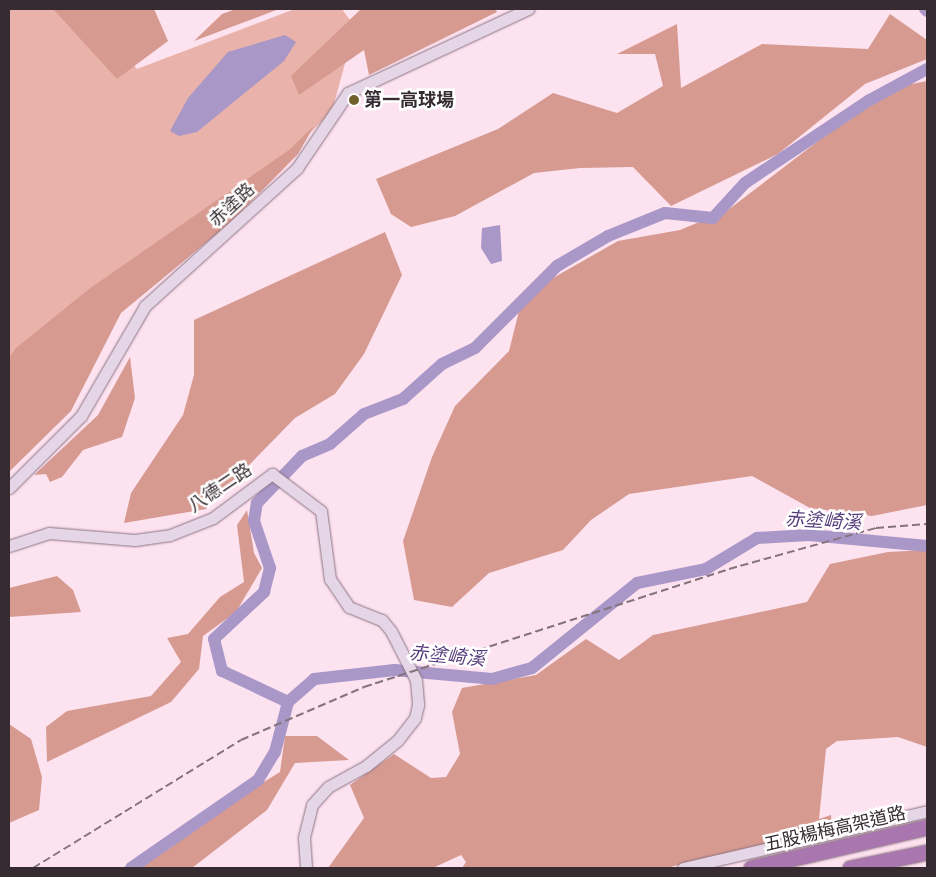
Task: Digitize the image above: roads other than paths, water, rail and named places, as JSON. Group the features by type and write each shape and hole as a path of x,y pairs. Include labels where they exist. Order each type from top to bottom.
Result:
{"highway":[{"name":"五股楊梅高架道路","path":"751,868 927,827"},
{"path":"850,868 927,852"}],"street":[{"name":"赤塗路","path":"9,488 81,416 130,327 150,301 297,168 348,93 528,9"},
{"name":"八德二路","path":"9,546 49,533 134,540 170,535 213,518 272,474 278,474 321,511 330,579 349,607 382,620 416,680 415,718 398,740 366,766 328,787 312,805 304,838 306,868"},
{"path":"683,868 927,811"}],"waterway":[{"path":"288,702 222,671 214,639 264,592 270,568 254,521 257,503 302,456 330,444 364,414 403,399 442,364 475,348 557,266 608,236 665,213 713,218 745,183 868,101 927,69"},
{"name":"赤塗崎溪","path":"131,868 258,780 275,752 288,702 314,679 394,670 492,679 532,668 637,583 706,569 757,538 809,535 927,546"}],"railway":[{"path":"33,868 241,740 364,687 729,569 876,528 927,524"}],"place":[{"name":"第一高球場","path":"354,100"}]}
